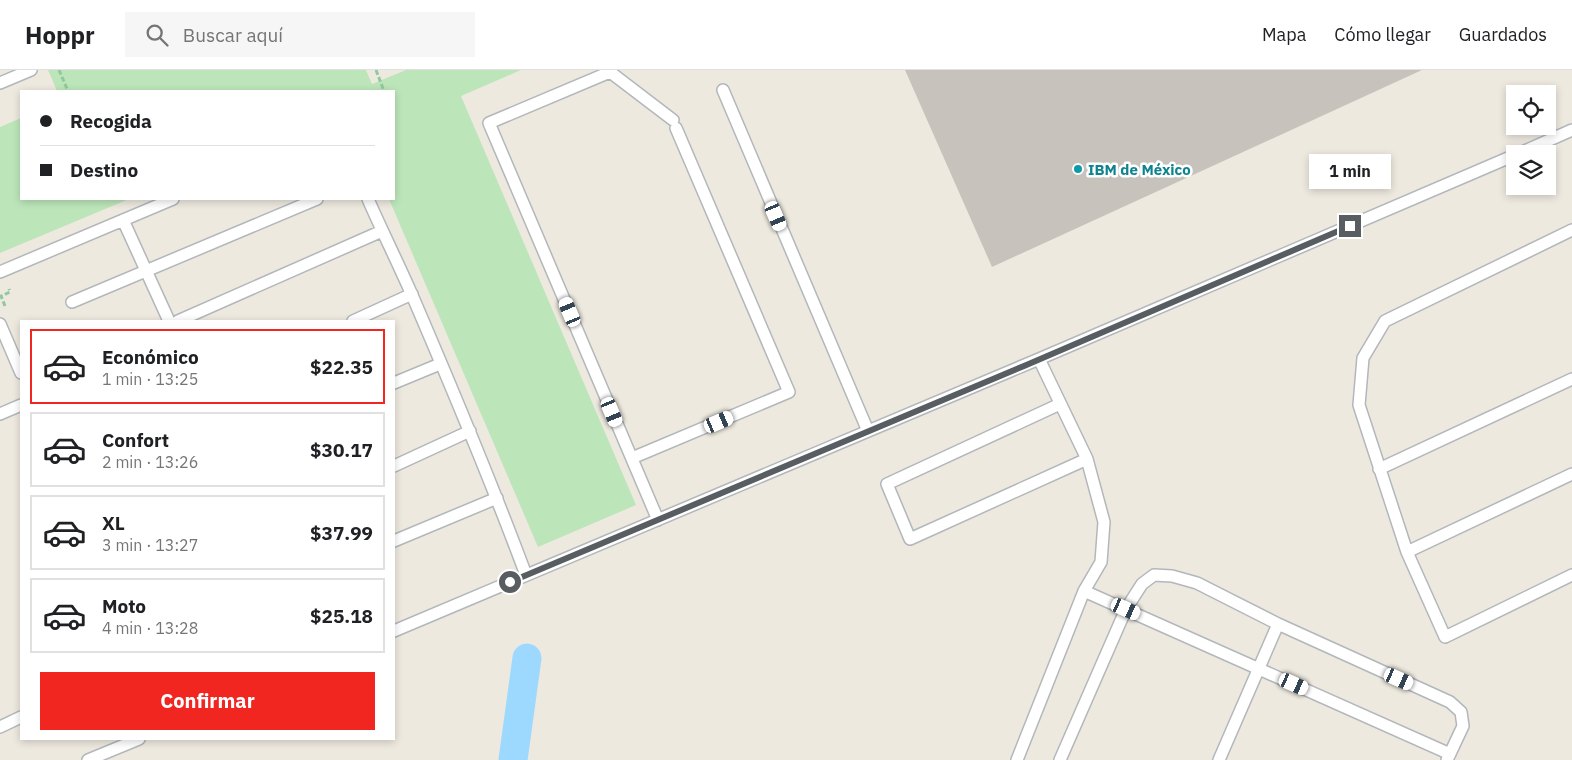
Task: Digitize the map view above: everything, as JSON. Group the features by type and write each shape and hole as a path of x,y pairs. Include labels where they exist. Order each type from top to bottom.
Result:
{"lane":[{"path":"0,83 31,70"},
{"path":"632,458 789,392 675,124 610,72 489,123 658,520"},
{"path":"723,90 868,432"},
{"path":"1537,145 1572,130"},
{"path":"395,631 1039,360 1506,158"},
{"path":"1,271 171,200"},
{"path":"72,302 315,200"},
{"path":"368,200 412,294 440,364 470,431 498,498 526,575"},
{"path":"123,220 148,270 169,320"},
{"path":"1572,230 1385,321 1363,358 1359,405 1407,552 1445,638 1572,575"},
{"path":"180,320 382,231"},
{"path":"355,320 412,294"},
{"path":"0,324 20,371"},
{"path":"1017,760 1084,590 1101,562 1104,522 1087,459 1039,360"},
{"path":"395,383 440,364"},
{"path":"1379,470 1572,379"},
{"path":"1060,404 887,484 910,539 1087,459"},
{"path":"0,414 20,405"},
{"path":"395,466 470,431"},
{"path":"1407,552 1572,474"},
{"path":"395,541 498,498"},
{"path":"1060,760 1126,609 1142,584 1154,575 1172,576 1197,582 1278,624 1450,702 1461,712 1463,726 1449,757 1259,668 1126,609 1084,590"},
{"path":"1219,760 1278,624"},
{"path":"0,727 20,717"},
{"path":"88,760 137,740"}],"path":[{"path":"59,70 68,90"},
{"path":"376,70 384,90"},
{"path":"1,271 10,292 1,296 9,314"}],"green space":[{"path":"48,70 366,70 372,84 406,70 521,70 461,96 636,505 538,547 389,200 395,200 395,90 57,90"},
{"path":"20,118 20,200 127,200 0,253 0,127"}],"building":[{"name":"IBM de México","path":"905,70 1422,70 992,267"}],"waterway":[{"path":"513,760 527,658"}],"place":[{"name":"IBM de México","path":"1078,169"}],"route":[{"path":"510,582 1024,366 1350,226"}]}
